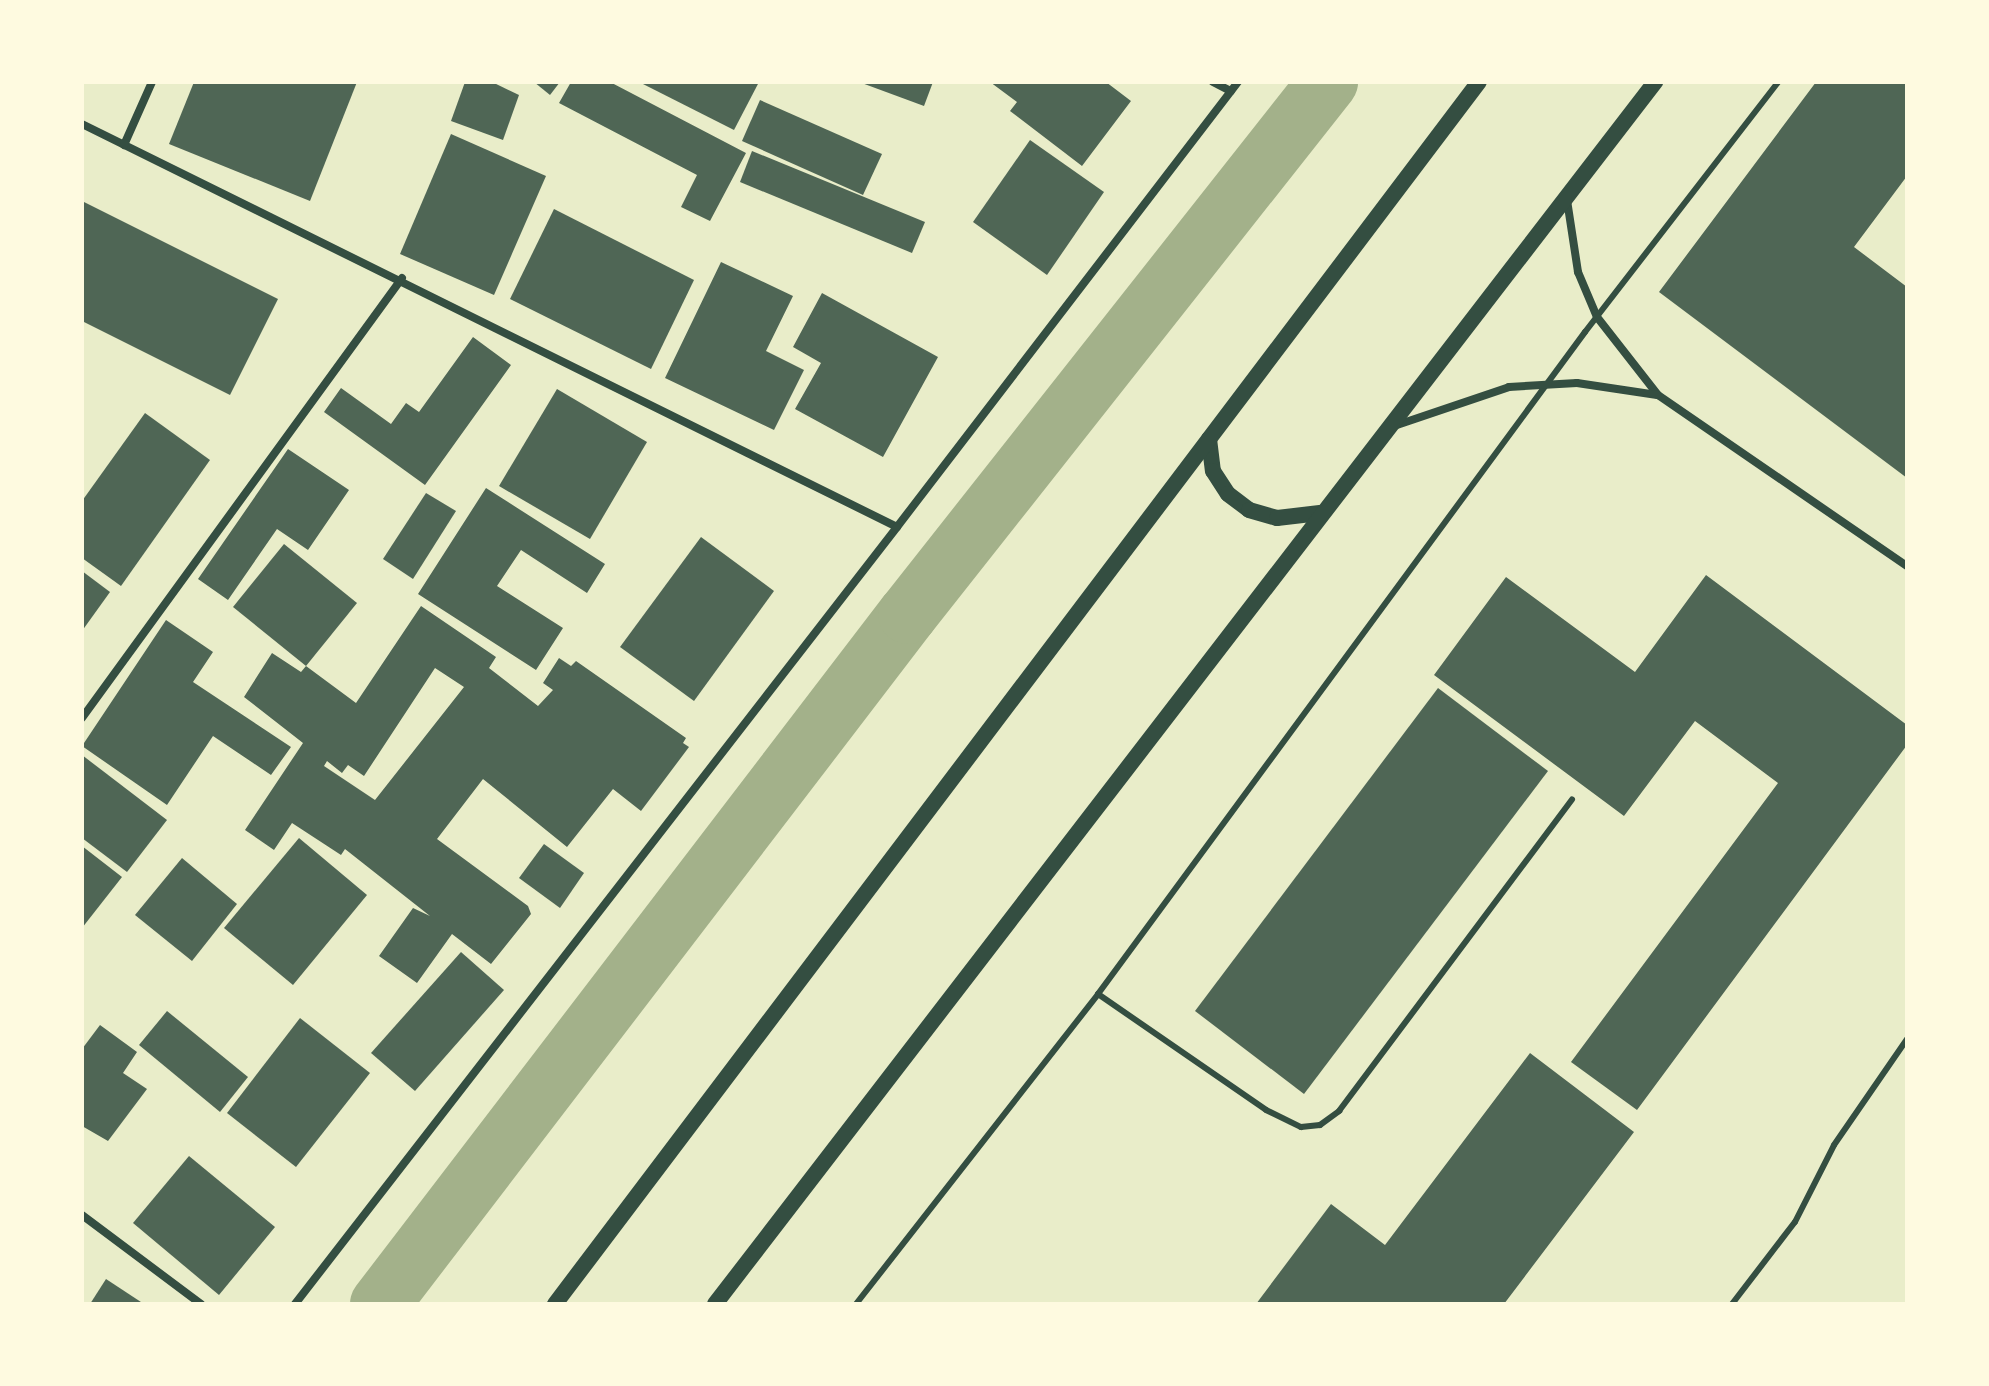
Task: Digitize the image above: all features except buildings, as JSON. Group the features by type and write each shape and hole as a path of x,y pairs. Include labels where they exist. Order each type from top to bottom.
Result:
{"main road":[{"path":"555,1304 1479,82"},
{"path":"715,1304 1320,513 1655,82"},
{"path":"1209,439 1213,471 1228,494 1249,510 1277,518 1320,513"}],"street":[{"path":"124,145 152,82"},
{"path":"1213,82 1231,91"},
{"path":"295,1304 1238,82"},
{"path":"82,124 402,278 897,527"},
{"path":"1567,194 1578,272 1597,317 1658,395 1907,566"},
{"path":"82,718 402,278"},
{"path":"1384,430 1465,399 1509,387 1547,385 1658,395"},
{"path":"82,1215 201,1304"}],"lane":[{"path":"856,1304 1098,994 1597,317 1778,82"},
{"path":"1098,994 1266,1110 1301,1127 1320,1125 1339,1111 1572,800"},
{"path":"1732,1304 1795,1222 1834,1145 1907,1039"}],"waterway":[{"path":"380,1304 908,614 1328,82"}]}
